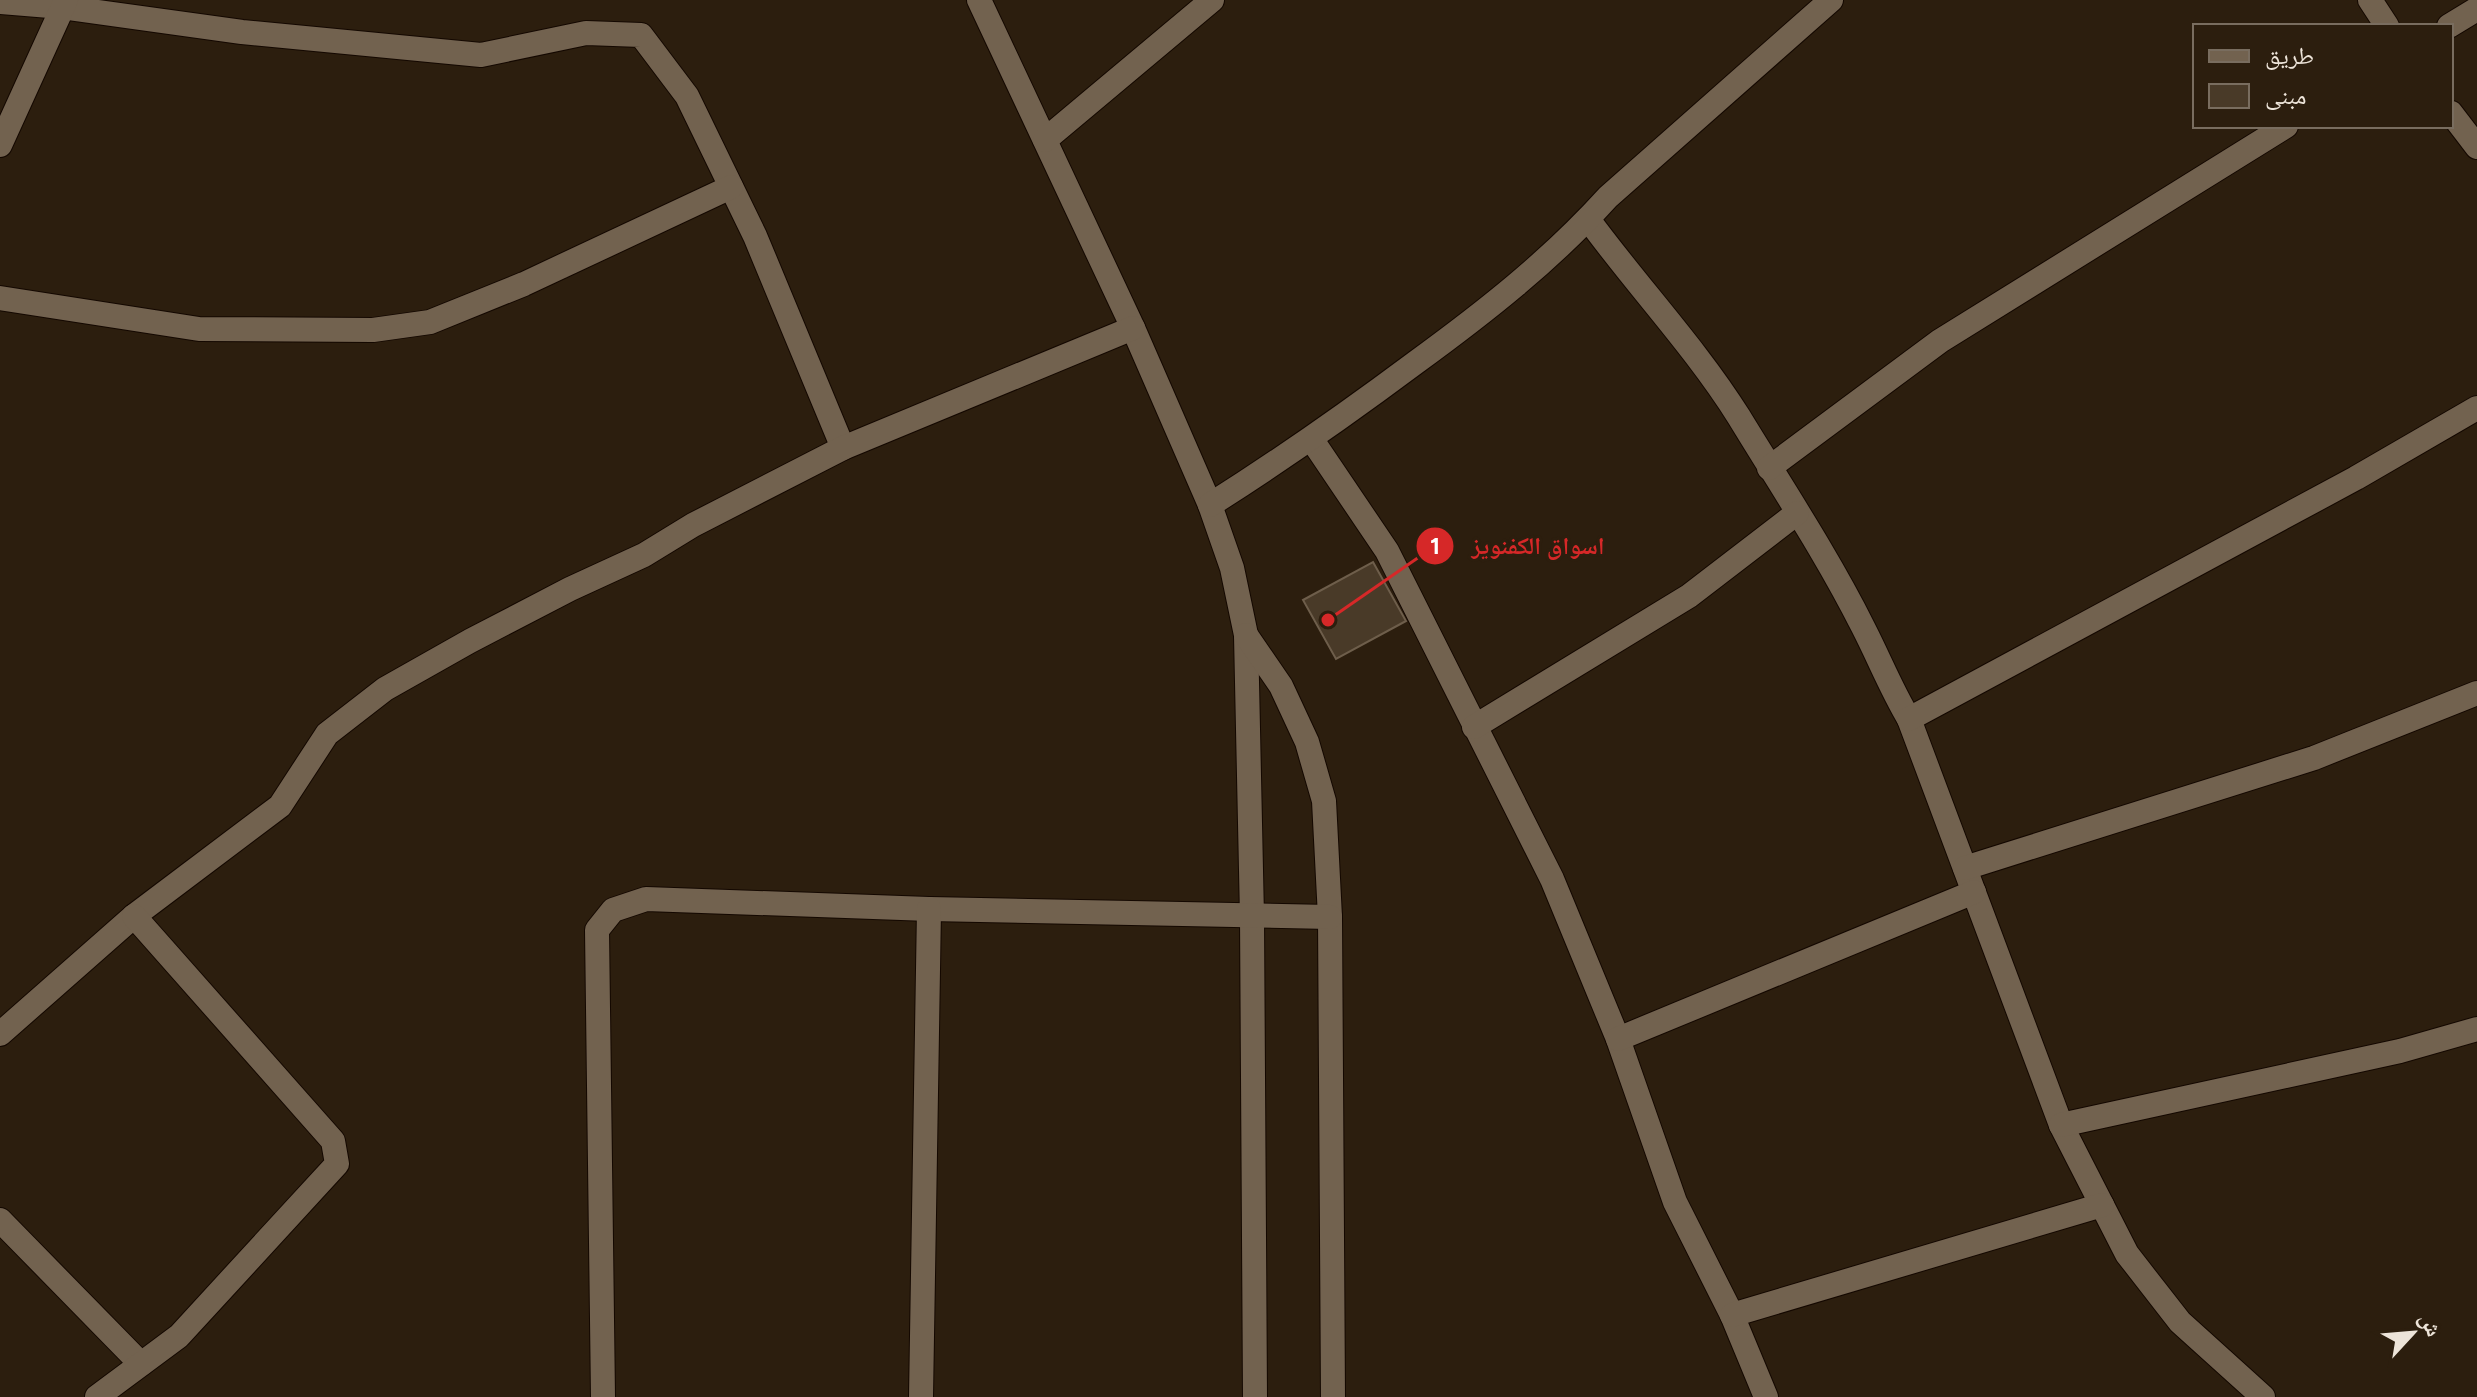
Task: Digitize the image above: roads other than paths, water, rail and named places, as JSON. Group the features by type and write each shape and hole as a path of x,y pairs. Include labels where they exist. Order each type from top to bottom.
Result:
{"street":[{"path":"979,0 1133,328 1210,505 1232,568 1246,635 1252,917 1255,1397"},
{"path":"1045,140 1212,0"},
{"path":"1210,505 1312,440 1501,300 1608,197 1831,0"},
{"path":"2370,0 2386,24"},
{"path":"0,2 64,4 242,32 481,55 586,33 641,35 687,96 755,236 843,448"},
{"path":"0,145 64,4"},
{"path":"2452,24 2477,9"},
{"path":"2453,116 2477,147"},
{"path":"1769,468 1940,341 2283,128"},
{"path":"0,298 199,329 373,330 430,322 524,284 731,187"},
{"path":"1588,219 1614,255 1656,303 1728,402 1857,615 1889,686 1909,719 2061,1125 2127,1254 2180,1322 2263,1397"},
{"path":"0,1034 134,916 280,806 327,734 385,689 470,641 644,555 693,525 843,448 1133,328"},
{"path":"1909,719 2356,478 2477,408"},
{"path":"1312,440 1387,551 1552,879 1618,1039 1675,1202 1732,1315 1766,1397"},
{"path":"1474,727 1689,596 1797,513"},
{"path":"1246,635 1281,686 1307,742 1324,801 1330,917 1333,1397"},
{"path":"1965,868 2314,758 2477,693"},
{"path":"1618,1039 1974,892"},
{"path":"603,1397 597,930 613,910 646,899 929,909 1330,917"},
{"path":"921,1397 929,909"},
{"path":"97,1397 179,1336 337,1164 333,1141 134,916"},
{"path":"2061,1125 2400,1051 2477,1029"},
{"path":"1732,1315 2102,1205"},
{"path":"0,1220 141,1364"}],"place":[{"name":"اسواق الكفنويز","path":"1328,620"}]}
